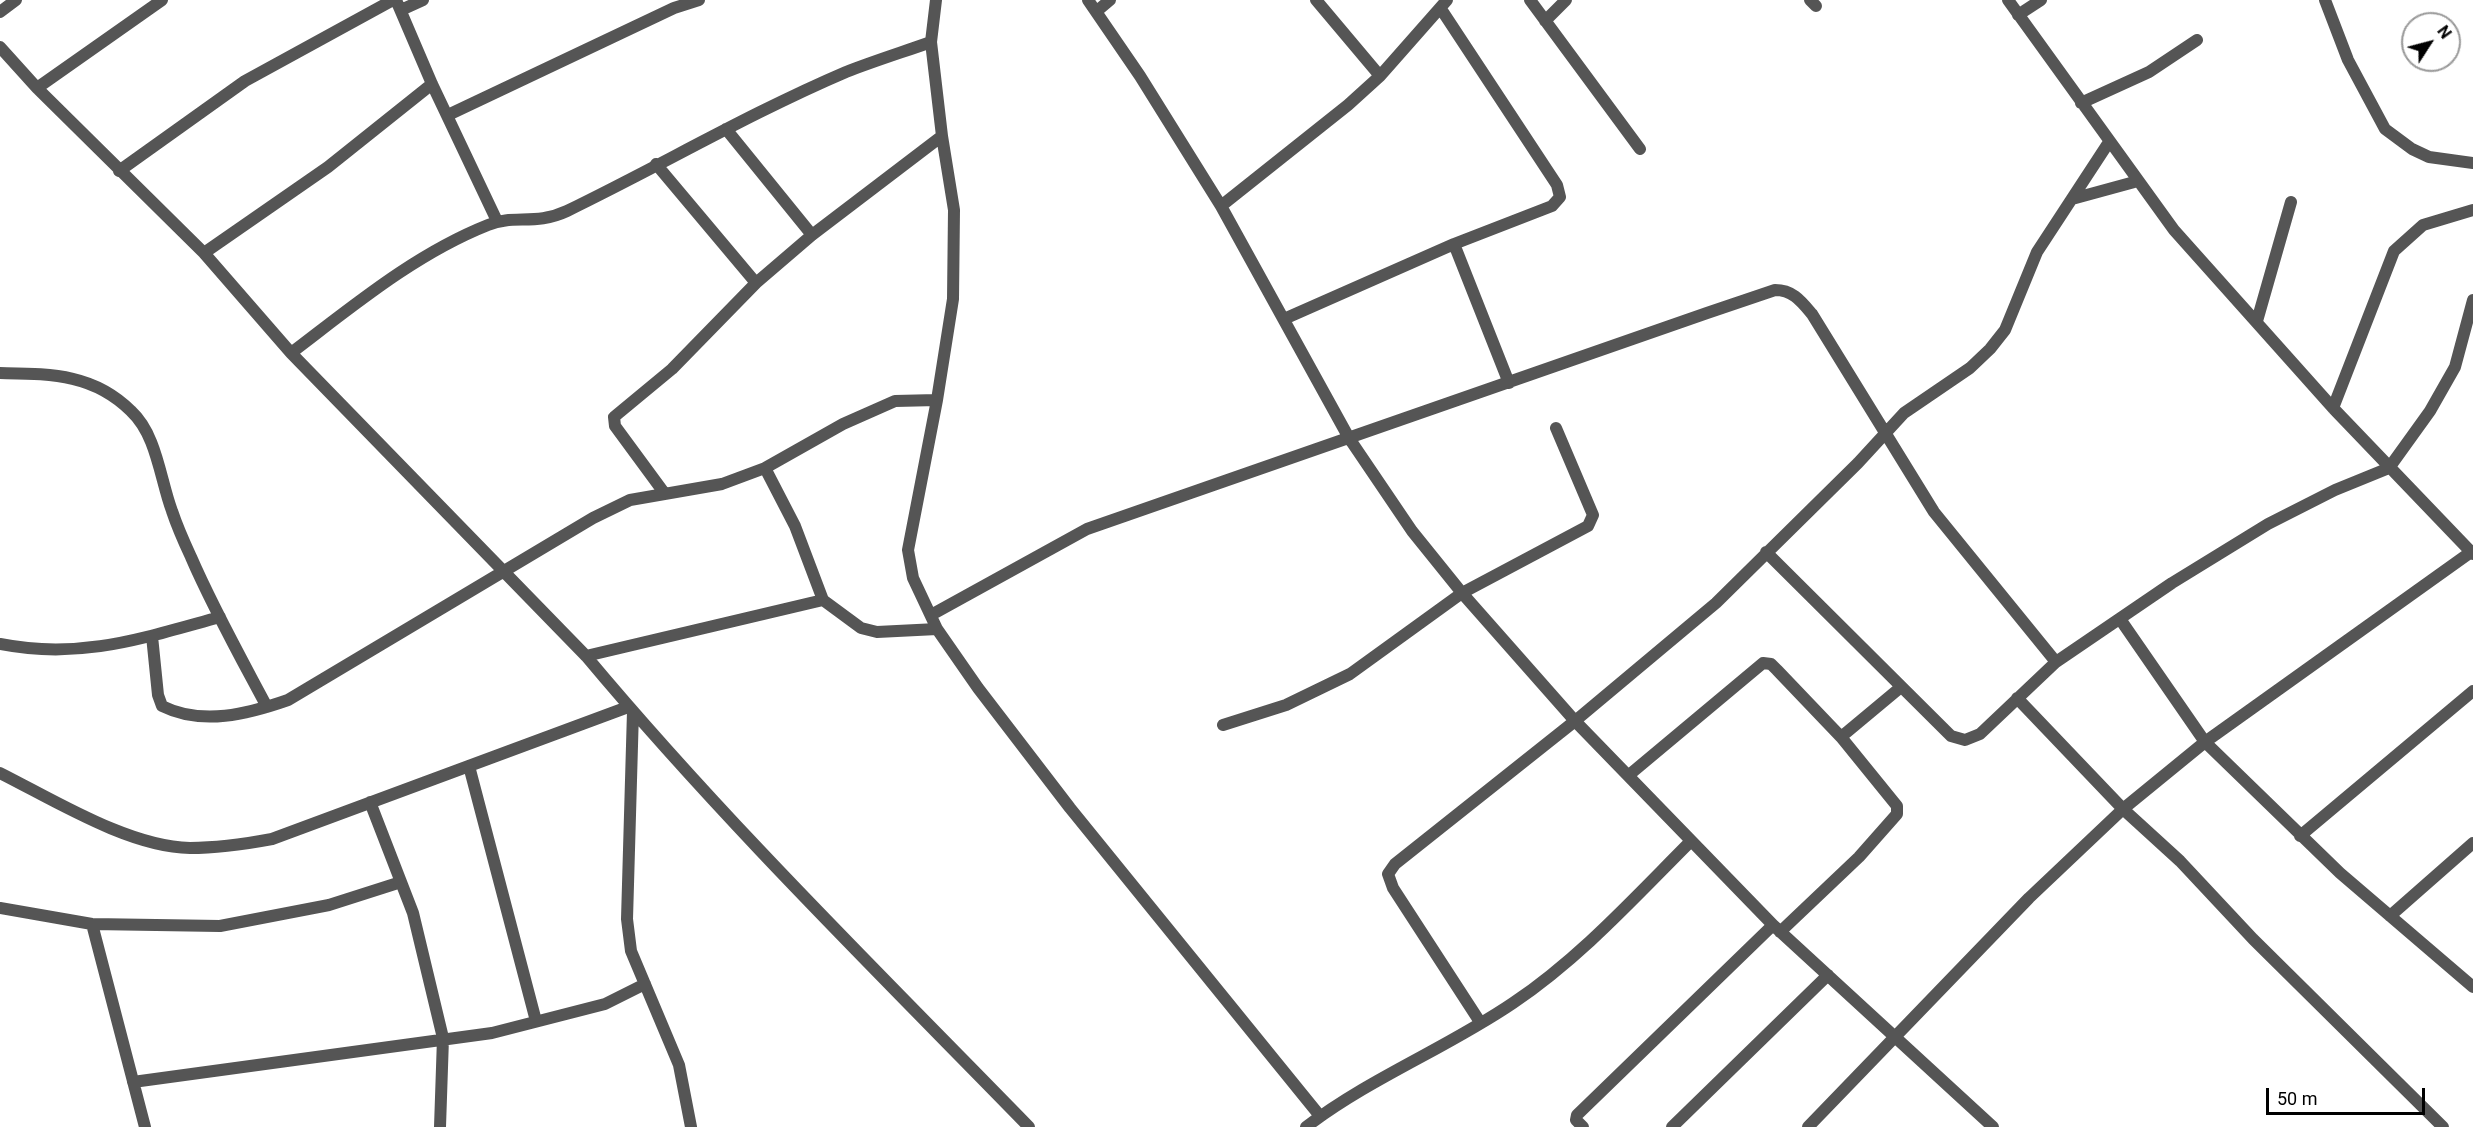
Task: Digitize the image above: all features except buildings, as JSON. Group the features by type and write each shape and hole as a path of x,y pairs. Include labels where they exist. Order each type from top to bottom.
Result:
{"street":[{"path":"0,12 16,0"},
{"path":"37,88 162,0"},
{"path":"119,171 245,81 397,3 423,0"},
{"path":"448,115 673,4 699,0"},
{"path":"936,0 931,42 942,136 954,210 953,299 937,400 908,550 913,578 937,629 978,688 1070,808 1320,1116"},
{"path":"1088,0 1221,206 1349,438 1412,531 1462,593 1575,722 1629,775 1776,929 1993,1127"},
{"path":"1097,11 1110,0"},
{"path":"1316,0 1380,76"},
{"path":"1530,0 1640,149"},
{"path":"1545,21 1566,0"},
{"path":"1808,1127 2028,898 2123,809 2205,742 2472,553 2333,408 2174,230 2008,0"},
{"path":"2018,15 2041,0"},
{"path":"2325,0 2348,60 2385,129 2412,150 2429,158 2473,163"},
{"path":"397,3 432,84 497,221"},
{"path":"1221,206 1348,105 1380,76 1444,5 1557,185 1560,197 1552,206 1454,244 1284,319"},
{"path":"2081,103 2149,72 2197,40"},
{"path":"291,352 371,292 434,250 497,221 549,220 623,184 656,164 726,129 847,72 931,42"},
{"path":"0,47 119,171 204,253 291,352 586,656 630,709 804,897 1029,1127"},
{"path":"204,253 328,167 432,84"},
{"path":"726,129 812,235"},
{"path":"665,494 615,426 614,417 672,369 756,284 812,235 942,136"},
{"path":"1480,1022 1393,888 1388,874 1395,864 1575,722 1716,603 1886,435 1904,413 1970,368 1990,349 2005,330 2037,252 2109,142"},
{"path":"656,164 756,284"},
{"path":"2072,199 2138,181"},
{"path":"2257,321 2291,202"},
{"path":"2333,408 2394,251 2423,225 2473,210"},
{"path":"1454,244 1509,383"},
{"path":"931,615 1087,529 1707,313 1775,290 1784,290 1796,295 1812,314 1954,540 2056,662"},
{"path":"1766,552 1952,736 1965,741 1980,734 2056,662 2172,583 2268,524 2335,490 2389,468 2430,411 2455,367 2473,300"},
{"path":"0,373 54,374 77,378 108,394 132,411 147,432 172,511 220,616 267,707"},
{"path":"152,636 158,695 162,706 176,713 199,717 222,716 267,707 288,700 505,573 593,518 630,500 722,484 765,468 843,424 895,401 937,400"},
{"path":"1223,725 1286,705 1350,674 1462,593 1588,526 1593,521 1593,515 1556,429"},
{"path":"765,468 795,526 823,600 861,628 877,632 937,629"},
{"path":"586,656 823,600"},
{"path":"0,644 76,651 152,636 220,616"},
{"path":"2120,619 2205,742 2300,836 2472,985"},
{"path":"1583,1127 1576,1120 1577,1115 1776,929 1859,857 1897,814 1897,806 1892,798 1841,737 1771,664 1763,663 1629,775"},
{"path":"1841,737 1901,687"},
{"path":"2300,836 2473,691"},
{"path":"2017,698 2123,809 2180,861 2253,939 2443,1127"},
{"path":"0,773 85,817 155,842 188,848 229,846 272,839 630,709"},
{"path":"630,709 627,919 631,951 679,1065 691,1127"},
{"path":"469,766 536,1021"},
{"path":"370,802 413,913 443,1038 440,1127"},
{"path":"1306,1127 1320,1116 1511,1004 1559,970 1605,929 1691,841"},
{"path":"2390,916 2473,843"},
{"path":"0,908 92,924 220,926 329,904 401,882"},
{"path":"92,924 145,1127"},
{"path":"1672,1127 1828,975"},
{"path":"133,1082 492,1033 605,1004 645,984"}]}
